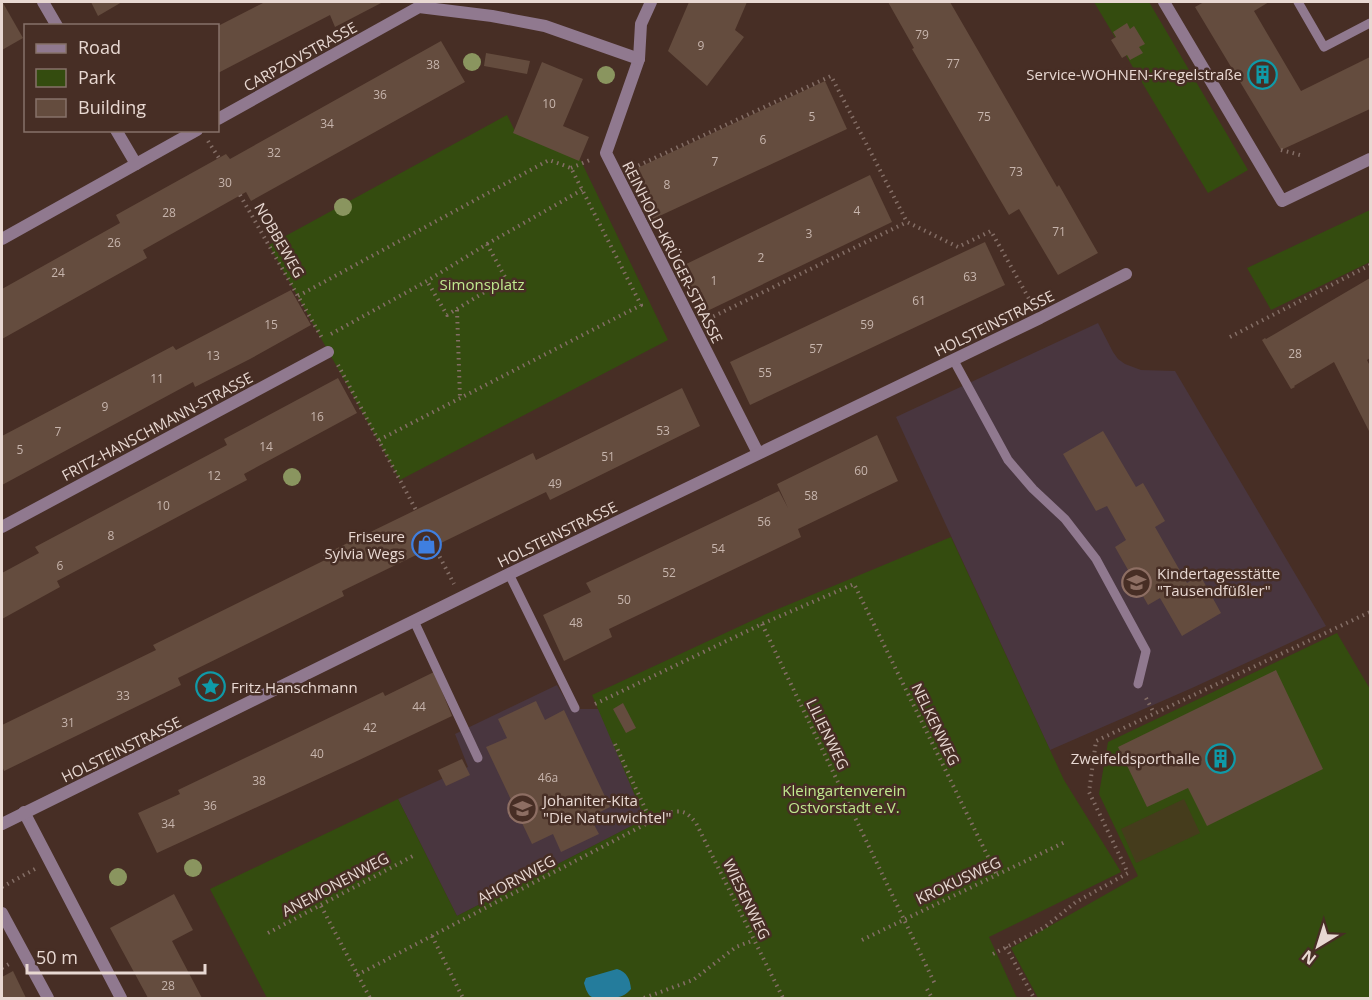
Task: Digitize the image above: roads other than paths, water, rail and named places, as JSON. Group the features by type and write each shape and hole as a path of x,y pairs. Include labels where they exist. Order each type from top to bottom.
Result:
{"street":[{"path":"43,2 56,24"},
{"name":"REINHOLD-KRÜGER-STRASSE","path":"651,2 641,24 639,59 606,153 758,453"},
{"path":"1164,2 1282,201 1371,159"},
{"name":"CARPZOVSTRASSE","path":"219,118 417,4 545,26 639,59"},
{"path":"117,132 136,164"},
{"path":"2,239 192,132"},
{"name":"HOLSTEINSTRASSE","path":"2,824 1126,274"},
{"name":"FRITZ-HANSCHMANN-STRASSE","path":"2,527 328,352"},
{"path":"24,812 121,999"},
{"path":"2,913 48,999"}],"lane":[{"path":"1298,2 1324,47 1371,23"},
{"path":"953,359 1008,460 1065,519 1096,559 1146,651 1138,684"},
{"path":"509,574 575,708"},
{"path":"414,621 478,758"}],"water":[{"path":"617,969 627,976 630,982 631,989 625,995 601,998 590,996 584,983 586,978"}],"place":[{"name":"Service-WOHNEN-Kregelstraße","path":"1263,74"},
{"name":"Friseure Sylvia Wegs","path":"426,545"},
{"name":"Kindertagesstätte \"Tausendfüßler\"","path":"1136,582"},
{"name":"Fritz Hanschmann","path":"210,687"},
{"name":"Zweifeldsporthalle","path":"1221,758"},
{"name":"Johaniter-Kita \"Die Naturwichtel\"","path":"522,809"}],"park label":[{"name":"Simonsplatz","path":"482,284"},
{"name":"Kleingartenverein Ostvorstadt e.V.","path":"844,798"}]}
